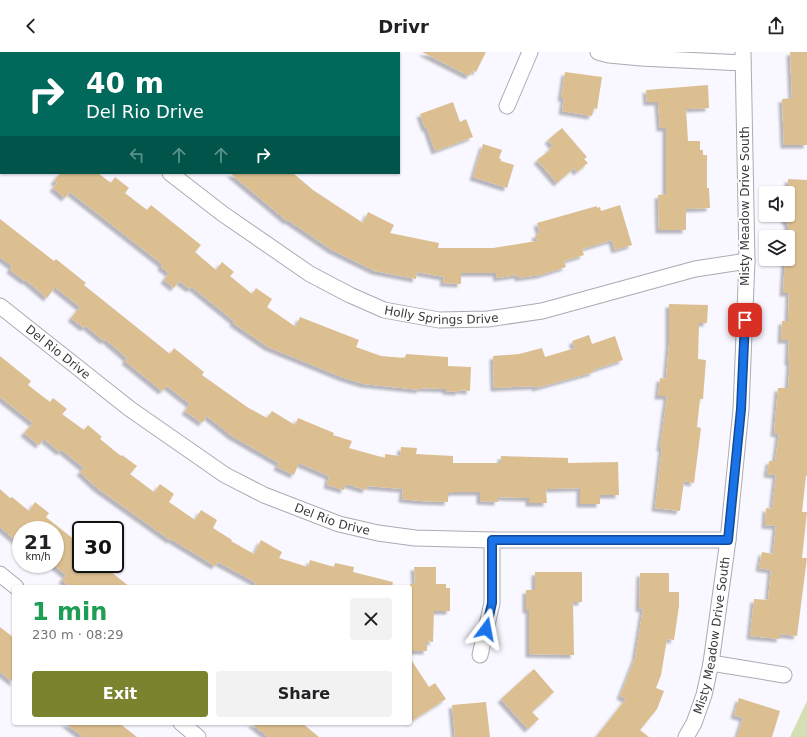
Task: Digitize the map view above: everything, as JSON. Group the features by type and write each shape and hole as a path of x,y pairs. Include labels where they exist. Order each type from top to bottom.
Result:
{"street":[{"path":"507,106 530,52"},
{"path":"598,52 609,55 640,58 743,58"},
{"name":"Misty Meadow Drive South","path":"686,737 694,723 704,695 711,663 728,540 741,409 747,261 743,58"},
{"name":"Holly Springs Drive","path":"171,174 223,214 310,274 350,296 384,310 439,320 488,319 542,311 695,269 747,261"},
{"name":"Del Rio Drive","path":"0,306 130,409 225,475 264,495 339,524 378,533 414,538 492,540 728,540"},
{"path":"480,655 492,603 492,540"},
{"path":"0,574 14,585"},
{"path":"711,663 784,675"},
{"path":"183,725 198,737"}],"green space":[{"path":"807,701 807,737 790,737"}],"building":[{"path":"422,52 486,52 476,72 473,70 469,76"},
{"path":"790,52 807,52 807,145 784,145 782,99 792,98"},
{"path":"565,72 602,77 597,109 594,108 592,116 562,111 564,98 561,98"},
{"path":"708,85 709,108 686,109 688,141 700,141 700,150 703,150 703,155 707,155 707,188 709,188 710,208 686,209 686,230 659,230 658,195 666,194 666,128 660,128 658,102 647,102 646,90"},
{"path":"453,102 460,122 466,119 473,137 435,151 427,128 425,128 420,114"},
{"path":"562,128 587,157 584,159 588,163 577,172 574,168 557,183 537,160 550,150 549,149 553,146 548,140"},
{"path":"483,144 502,150 499,158 501,161 514,165 507,188 473,177"},
{"path":"59,174 99,174 111,183 115,177 129,188 125,193 147,210 151,205 201,245 195,252 216,270 222,262 234,272 230,276 252,294 256,288 272,299 267,307 296,327 300,317 359,340 356,347 381,356 405,358 406,354 448,357 448,366 471,367 470,391 459,390 459,392 446,391 446,389 420,388 420,390 364,384 344,378 268,347 233,323 234,321 192,287 190,289 179,281 174,288 164,280 169,273 161,267 162,264 70,192 65,198 53,188 57,183 54,181"},
{"path":"231,174 294,174 313,190 363,223 368,212 394,225 390,233 439,243 438,248 493,248 537,241 535,235 540,233 537,223 597,206 597,208 600,207 601,211 620,205 632,245 615,250 612,240 582,249 584,255 564,261 566,267 540,275 518,278 518,275 497,278 496,273 461,273 461,284 443,283 444,277 417,272 416,279 375,271 332,250 288,220 287,221"},
{"path":"788,179 807,180 807,476 802,512 807,512 802,558 807,558 797,636 780,634 780,639 750,636 754,599 768,600 771,570 759,568 762,552 773,554 776,526 765,525 766,508 772,509 776,475 767,474 769,461 775,461 779,434 774,433 778,388 788,388 790,362 788,362 789,340 781,340 782,321 788,321 789,293 783,293 785,266 795,266 795,230 788,230 787,222 795,222 795,186 788,186"},
{"path":"0,219 54,261 56,259 86,283 84,285 170,354 174,348 204,372 202,375 247,407 267,418 272,411 295,425 298,418 334,433 333,435 352,441 349,448 385,458 385,454 400,456 401,447 417,448 416,454 453,456 453,463 501,463 501,456 568,458 568,463 618,462 619,495 600,495 600,504 580,504 580,488 546,489 547,503 529,503 529,498 498,497 498,502 480,501 480,492 448,493 448,502 421,501 402,499 403,489 367,486 366,490 346,484 344,490 327,485 329,476 299,463 294,475 277,467 279,463 232,436 207,416 202,423 185,411 190,404 167,386 162,391 125,361 127,358 105,339 104,341 86,326 84,328 71,318 80,307 55,287 47,298 26,280 25,281 10,270 12,266 0,257"},
{"path":"669,304 708,305 707,323 699,323 698,359 706,360 703,399 700,399 697,427 701,428 694,483 684,481 680,511 655,508 662,448 660,448 667,396 658,396 660,378 666,379 669,345"},
{"path":"589,335 592,344 615,336 623,360 593,370 594,372 536,388 535,386 494,388 493,356 519,354 542,348 545,357 575,348 572,341"},
{"path":"0,356 31,381 28,385 50,402 53,398 67,409 62,414 84,430 88,425 102,437 100,439 121,456 122,455 137,466 130,474 154,492 160,484 174,494 169,502 195,520 201,510 217,520 213,528 232,540 231,541 254,554 261,540 282,552 279,558 308,567 310,560 334,567 335,563 354,567 353,572 393,582 392,585 254,585 255,582 218,562 215,566 171,539 170,540 97,488 80,472 84,468 62,450 60,452 44,439 39,445 24,433 33,423 0,397"},
{"path":"0,489 29,511 35,502 49,513 46,517 51,521 12,521 12,537 0,527"},
{"path":"64,531 72,538 72,573 112,573 127,585 68,585 62,580 66,575 64,573"},
{"path":"414,567 436,567 436,584 446,584 446,588 450,588 450,611 434,611 433,642 427,641 427,651 412,651 412,585 410,584 415,584"},
{"path":"535,572 582,572 582,602 573,602 574,655 529,654 529,610 526,610 526,590 535,590"},
{"path":"640,573 669,573 669,592 679,592 679,606 674,640 667,639 661,675 656,688 664,691 657,709 640,730 649,737 596,737 626,699 620,696 635,658 643,609 639,608"},
{"path":"0,627 12,636 12,681 0,672"},
{"path":"412,661 429,687 435,683 446,699 412,721"},
{"path":"534,669 554,692 532,712 539,719 528,729 501,699"},
{"path":"739,698 780,711 772,737 737,737 743,718 734,715"},
{"path":"486,702 490,737 455,737 452,705"},
{"path":"68,725 122,725 137,737 83,737"},
{"path":"253,725 304,725 319,737 268,737"}],"route":[{"path":"486,629 492,603 492,540 728,540 741,409 745,320"}]}
